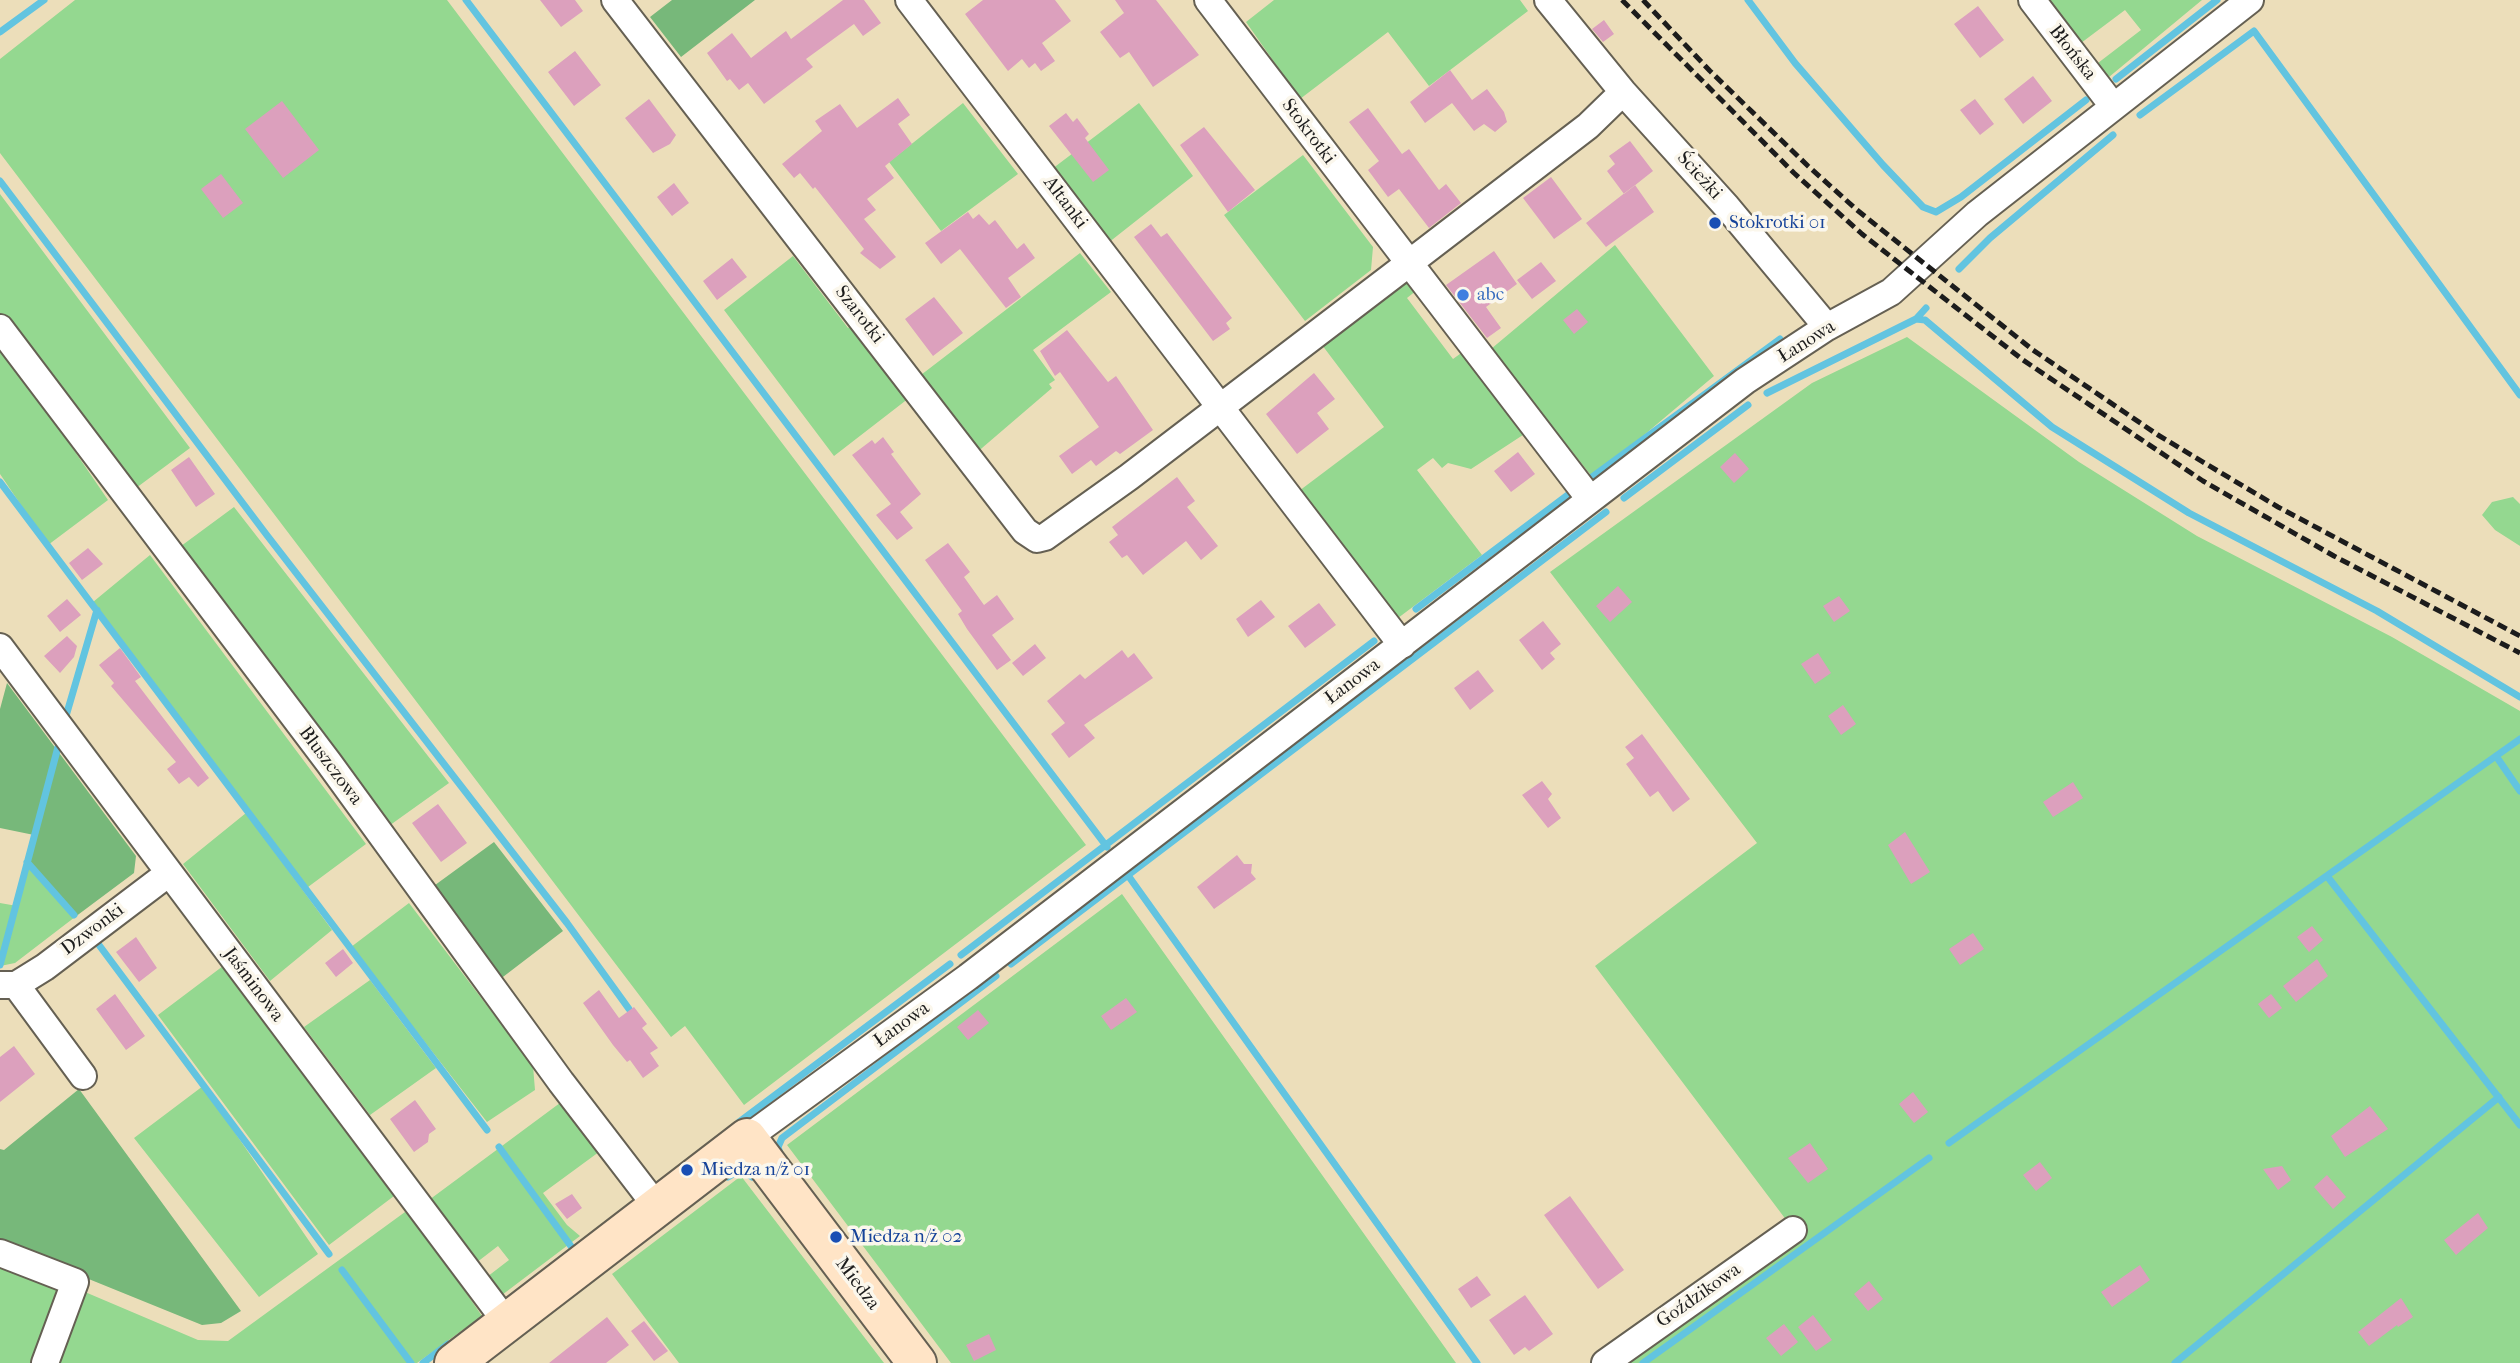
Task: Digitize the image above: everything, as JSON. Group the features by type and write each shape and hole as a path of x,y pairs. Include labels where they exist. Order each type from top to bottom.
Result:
{"street":[{"name":"Szarotki","path":"615,0 1025,531 1037,539 1045,537 1220,407"},
{"name":"Altanki","path":"909,0 1402,645"},
{"name":"Stokrotki","path":"1208,0 1590,499"},
{"name":"Ścieżki","path":"1548,0 1623,92 1727,207 1828,327"},
{"name":"Błońska","path":"2032,0 2113,106"},
{"name":"Łanowa","path":"454,1363 747,1138 968,977 1745,381 1828,327 1891,292 1977,214 2250,0"},
{"path":"1220,407 1588,126 1623,92"},
{"name":"Bluszczowa","path":"0,328 328,763 561,1082 657,1207"},
{"name":"Jaśminowa","path":"0,647 507,1323"},
{"name":"Dzwonki","path":"83,1076 8,985 46,967 169,873"},
{"name":"Miedza","path":"747,1138 916,1363"},
{"name":"Goździkowa","path":"1605,1363 1793,1230"},
{"path":"0,1253 75,1282 45,1363"}],"green space":[{"path":"75,0 447,0 1086,845 744,1105 685,1026 671,1037 0,153 0,59"},
{"path":"672,0 755,0 681,57 650,17"},
{"path":"1274,0 1520,0 1528,11 1429,86 1388,32 1300,99 1246,22"},
{"path":"2049,0 2202,0 2109,77 2098,63 2141,30 2125,10 2081,43"},
{"path":"963,103 1018,174 941,231 889,162"},
{"path":"1139,103 1193,176 1108,243 1052,169"},
{"path":"1303,155 1373,247 1371,270 1305,321 1224,215"},
{"path":"0,194 190,448 132,491 0,315"},
{"path":"1615,245 1714,376 1593,478 1491,349"},
{"path":"1080,253 1111,292 1033,350 1055,380 1049,384 1052,388 975,454 917,378"},
{"path":"793,256 848,328 856,322 909,398 834,456 724,310"},
{"path":"1397,283 1412,284 1417,290 1407,298 1453,359 1464,351 1526,433 1471,469 1448,463 1442,468 1433,458 1417,470 1482,555 1398,618 1299,491 1384,427 1319,341"},
{"path":"1907,337 2079,462 2197,536 2392,637 2520,711 2520,1363 1605,1363 1793,1229 1595,966 1757,843 1550,572 1812,383"},
{"path":"0,342 108,500 48,545 0,474"},
{"path":"2513,497 2520,504 2520,546 2495,530 2482,515 2492,502"},
{"path":"234,507 449,783 386,828 177,549"},
{"path":"150,555 366,844 308,887 93,602"},
{"path":"7,683 136,856 134,873 75,917 29,863 34,835 0,828 0,709"},
{"path":"246,813 332,930 270,981 183,864"},
{"path":"494,842 563,931 499,980 431,888"},
{"path":"29,863 75,917 15,963 0,966 0,903 17,906"},
{"path":"1122,894 1456,1363 951,1363 787,1145"},
{"path":"409,903 533,1066 535,1090 487,1122 351,947"},
{"path":"227,963 398,1193 329,1245 158,1015"},
{"path":"370,980 436,1068 370,1115 304,1027"},
{"path":"203,1086 318,1254 259,1297 134,1138"},
{"path":"79,1089 241,1311 221,1323 202,1325 0,1243 0,1149 4,1150"},
{"path":"564,1100 603,1149 543,1193 567,1225 580,1236 498,1298 483,1280 509,1260 498,1246 472,1266 429,1200"},
{"path":"741,1176 884,1363 679,1363 612,1274"},
{"path":"405,1212 415,1219 482,1316 417,1363 57,1363 85,1292 198,1340 228,1341"},
{"path":"0,1260 62,1284 34,1363 0,1363"}],"building":[{"path":"540,0 575,0 583,11 561,27"},
{"path":"843,0 864,0 881,23 863,36 854,24 806,59 813,67 764,104 748,83 739,90 730,79 727,81 707,53 732,33 751,58 786,31 791,39"},
{"path":"983,0 1055,0 1071,21 1042,43 1055,61 1041,71 1035,63 1029,68 1022,59 1008,71 965,14"},
{"path":"1115,0 1156,0 1199,55 1153,87 1129,52 1120,58 1100,32 1124,13"},
{"path":"1978,6 2004,40 1980,58 1954,24"},
{"path":"1604,20 1614,34 1603,42 1592,29"},
{"path":"575,51 601,85 574,106 548,72"},
{"path":"1450,70 1472,100 1487,89 1504,112 1507,122 1495,132 1484,124 1474,131 1452,103 1425,123 1410,102"},
{"path":"2033,76 2052,101 2023,124 2004,99"},
{"path":"898,98 910,115 898,124 912,144 885,166 894,178 867,199 876,210 864,219 896,257 880,269 860,253 864,249 815,187 813,189 800,173 794,178 782,164 822,131 815,121 840,104 857,128"},
{"path":"649,99 676,135 670,144 653,153 625,118"},
{"path":"1975,99 1994,124 1980,135 1960,110"},
{"path":"282,101 319,150 283,178 245,129"},
{"path":"1368,108 1402,154 1409,149 1439,190 1446,184 1461,203 1429,228 1399,189 1388,197 1368,170 1379,161 1349,122"},
{"path":"1066,113 1073,122 1077,118 1089,134 1085,138 1109,170 1093,182 1049,126"},
{"path":"1204,127 1255,190 1228,212 1180,145"},
{"path":"1630,141 1653,171 1624,194 1607,171 1615,164 1609,156"},
{"path":"221,174 243,203 223,218 201,189"},
{"path":"1551,177 1582,219 1554,239 1523,198"},
{"path":"674,183 689,203 672,216 657,197"},
{"path":"1635,185 1654,212 1606,247 1586,223"},
{"path":"968,212 973,219 979,214 989,225 995,220 1017,249 1024,243 1035,258 1008,278 1021,297 1006,308 960,249 941,264 925,243"},
{"path":"1151,224 1161,237 1167,233 1232,318 1226,323 1230,329 1213,341 1134,237"},
{"path":"1494,251 1517,284 1486,307 1501,328 1487,338 1446,285"},
{"path":"732,258 747,277 717,300 703,281"},
{"path":"1541,262 1556,281 1532,299 1517,280"},
{"path":"934,297 963,333 933,356 905,319"},
{"path":"1577,309 1588,322 1574,334 1563,320"},
{"path":"1067,330 1108,382 1116,376 1153,430 1120,454 1116,451 1096,466 1091,460 1072,474 1059,456 1099,427 1060,372 1055,376 1040,351"},
{"path":"1314,373 1335,399 1317,413 1329,429 1297,454 1266,414"},
{"path":"883,437 894,452 891,454 921,494 900,512 913,528 897,540 876,515 891,504 852,455 872,440 875,444"},
{"path":"1518,452 1535,474 1511,492 1494,471"},
{"path":"1735,453 1749,469 1734,483 1720,467"},
{"path":"189,457 215,494 196,507 171,470"},
{"path":"1177,477 1195,501 1187,507 1218,546 1201,560 1186,541 1143,575 1127,555 1122,558 1109,542 1118,535 1112,527"},
{"path":"948,543 970,572 964,577 984,605 997,595 1014,619 992,635 1011,660 997,670 958,614 962,611 925,560"},
{"path":"88,548 103,564 82,580 69,563"},
{"path":"1618,586 1632,602 1610,622 1596,606"},
{"path":"1839,596 1850,611 1834,622 1823,606"},
{"path":"67,599 81,615 60,632 47,616"},
{"path":"1261,600 1275,617 1248,637 1236,619"},
{"path":"1319,603 1336,625 1305,648 1288,626"},
{"path":"1543,621 1561,644 1550,653 1555,659 1542,670 1519,640"},
{"path":"67,636 77,646 74,657 60,673 44,656"},
{"path":"1035,644 1046,658 1023,676 1012,663"},
{"path":"120,648 141,677 135,681 209,778 198,787 189,777 179,784 167,769 176,762 111,686 114,683 99,665"},
{"path":"1122,650 1128,658 1134,653 1153,678 1084,725 1095,738 1069,758 1051,734 1065,723 1047,701 1080,674 1085,679"},
{"path":"1818,653 1831,673 1815,684 1801,664"},
{"path":"1478,670 1494,691 1470,710 1454,688"},
{"path":"1843,705 1856,724 1841,735 1828,716"},
{"path":"1642,734 1690,799 1673,812 1658,791 1650,797 1626,764 1634,758 1625,747"},
{"path":"1542,781 1552,794 1548,799 1561,818 1548,828 1522,795"},
{"path":"2073,782 2083,798 2053,817 2043,802"},
{"path":"438,804 467,843 441,862 412,823"},
{"path":"1905,832 1930,872 1911,884 1888,845"},
{"path":"1237,855 1244,864 1252,864 1251,873 1256,879 1214,909 1197,887"},
{"path":"2312,926 2323,940 2309,952 2297,937"},
{"path":"1973,933 1984,949 1960,965 1949,949"},
{"path":"136,937 157,968 139,982 116,952"},
{"path":"343,949 353,963 336,977 325,963"},
{"path":"2317,959 2328,976 2296,1002 2283,986"},
{"path":"599,990 619,1018 634,1007 647,1024 642,1028 658,1048 650,1053 659,1066 643,1078 630,1060 627,1062 613,1045 583,1003"},
{"path":"115,994 145,1036 126,1050 96,1009"},
{"path":"2271,994 2282,1008 2269,1018 2258,1004"},
{"path":"1126,998 1137,1012 1111,1030 1101,1016"},
{"path":"978,1010 989,1023 968,1040 957,1027"},
{"path":"14,1046 35,1074 0,1102 0,1057"},
{"path":"1913,1092 1928,1112 1914,1123 1899,1104"},
{"path":"415,1100 436,1129 429,1134 428,1142 414,1152 390,1119"},
{"path":"2370,1106 2388,1129 2345,1157 2331,1136"},
{"path":"1810,1143 1828,1169 1808,1183 1788,1158"},
{"path":"2040,1162 2052,1178 2036,1191 2023,1175"},
{"path":"2282,1166 2291,1180 2278,1190 2263,1169"},
{"path":"2327,1175 2346,1197 2333,1209 2314,1187"},
{"path":"572,1194 582,1208 567,1219 555,1204"},
{"path":"1570,1196 1624,1270 1598,1289 1544,1215"},
{"path":"2478,1213 2488,1228 2456,1255 2444,1240"},
{"path":"2140,1265 2150,1280 2112,1307 2101,1292"},
{"path":"1477,1276 1491,1295 1471,1308 1458,1289"},
{"path":"1869,1281 1883,1299 1868,1311 1854,1294"},
{"path":"1525,1295 1553,1334 1529,1351 1525,1347 1514,1355 1489,1320"},
{"path":"2401,1298 2413,1317 2398,1327 2397,1325 2369,1346 2358,1332"},
{"path":"1813,1315 1832,1340 1816,1351 1798,1327"},
{"path":"607,1317 629,1345 606,1363 549,1363"},
{"path":"644,1321 668,1351 654,1361 631,1331"},
{"path":"1784,1324 1798,1342 1781,1356 1766,1338"},
{"path":"989,1334 996,1350 974,1361 966,1345"}],"waterway":[{"path":"0,32 44,0"},
{"path":"466,0 1107,847"},
{"path":"1748,0 1795,63 1883,165 1923,207 1936,212 1961,197 2086,100"},
{"path":"2116,79 2217,0"},
{"path":"2140,115 2254,31 2520,395"},
{"path":"1959,269 1990,238 2113,135"},
{"path":"0,181 266,534 567,923 629,1009"},
{"path":"1916,319 1926,308"},
{"path":"1767,393 1916,319 1925,320 2052,427 2189,513 2377,611 2520,697"},
{"path":"1592,477 1780,339"},
{"path":"1624,498 1748,405"},
{"path":"0,482 487,1130"},
{"path":"1416,609 1569,494"},
{"path":"1011,964 1606,512"},
{"path":"66,716 97,610"},
{"path":"961,955 1374,641"},
{"path":"1949,1143 2520,739"},
{"path":"0,965 58,747"},
{"path":"2496,756 2520,791"},
{"path":"27,862 74,915"},
{"path":"1127,874 1477,1363"},
{"path":"2327,876 2520,1125"},
{"path":"99,945 329,1254"},
{"path":"739,1122 950,964"},
{"path":"780,1153 778,1147 782,1138 996,976"},
{"path":"2175,1363 2499,1097"},
{"path":"499,1147 573,1249"},
{"path":"1643,1363 1929,1158"},
{"path":"728,1177 742,1169 752,1177"},
{"path":"342,1270 411,1363"},
{"path":"423,1363 448,1344"}],"railway":[{"path":"1622,0 1794,173 1862,234 2023,360 2203,481 2334,556 2520,653"},
{"path":"1643,0 1710,71 1857,210 2033,350 2158,435 2278,507 2520,636"}],"place":[{"name":"Stokrotki 01","path":"1715,223"},
{"name":"abc","path":"1463,295"},
{"name":"Miedza n/ż 01","path":"687,1170"},
{"name":"Miedza n/ż 02","path":"836,1237"}]}
